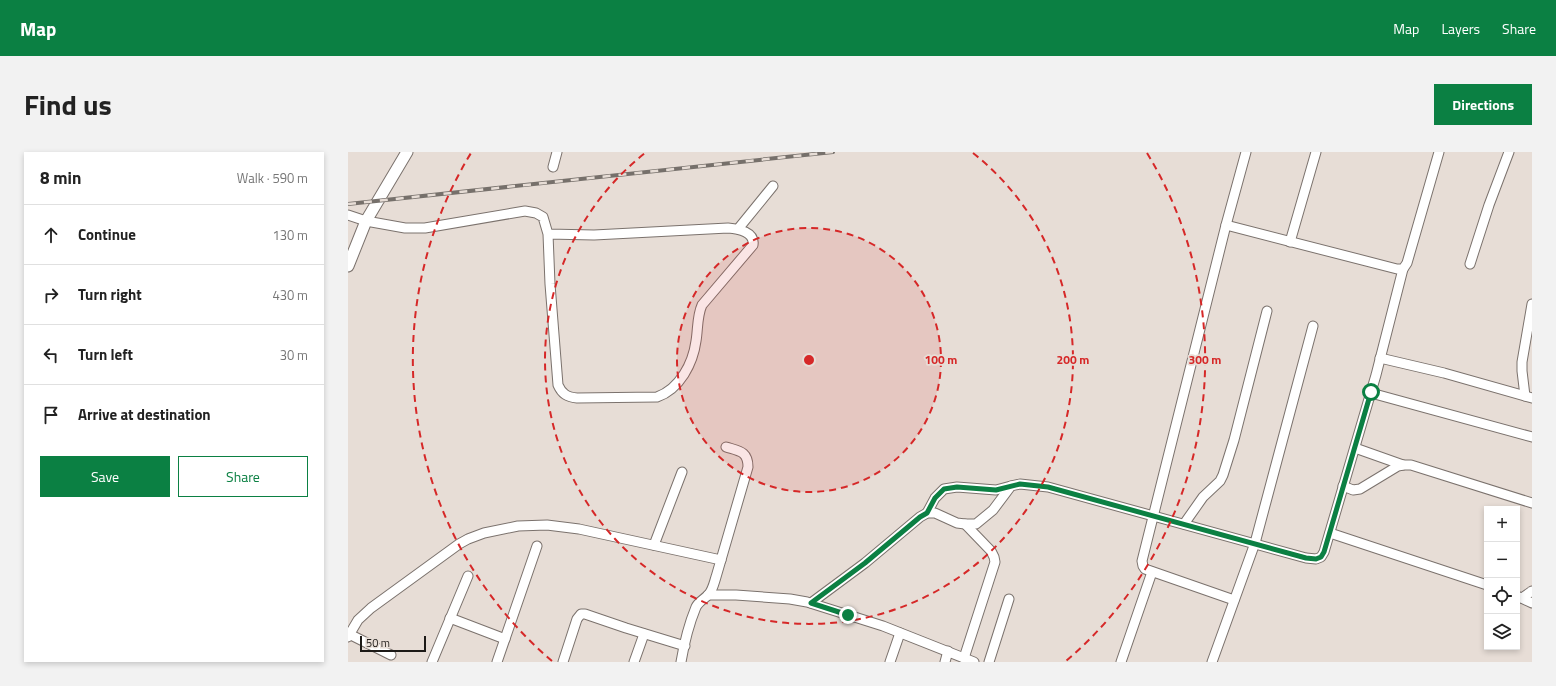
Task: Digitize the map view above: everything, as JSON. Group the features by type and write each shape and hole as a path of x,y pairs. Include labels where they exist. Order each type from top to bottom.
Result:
{"main road":[{"path":"348,266 366,220 407,152"}],"street":[{"path":"553,166 557,152"},
{"path":"1234,600 1145,569 1142,560 1246,152"},
{"path":"1290,242 1316,152"},
{"path":"927,513 935,498 944,489 957,487 996,490 1020,484 1048,487 1255,542 1306,558 1316,559 1321,557 1324,552 1344,486 1371,392 1403,269 1407,263 1439,152"},
{"path":"1470,264 1489,205 1509,152"},
{"path":"738,229 773,186"},
{"path":"348,215 405,228 425,228 525,212 536,213 543,218 548,234 557,378 560,390 570,397 577,398 658,397 666,394 674,387 683,375 693,355 696,342 699,311 702,305 753,245 752,236 738,229 728,228 594,234 548,234"},
{"path":"1226,226 1397,269 1403,269"},
{"path":"1529,397 1522,371 1532,304"},
{"path":"1184,524 1203,497 1214,487 1223,475 1234,440 1267,311"},
{"path":"1212,662 1255,542 1313,326"},
{"path":"1525,346 1532,354"},
{"path":"1380,358 1444,373 1529,397"},
{"path":"1371,392 1477,423 1532,437"},
{"path":"681,662 696,607 700,601 708,595 712,588 748,467 746,455 740,451 726,448"},
{"path":"1355,448 1403,465 1411,465 1532,503"},
{"path":"1344,486 1353,490 1360,489 1403,465"},
{"path":"654,545 682,472"},
{"path":"811,603 865,563 920,517 927,513 935,513 957,523 976,524 1000,502 1011,486"},
{"path":"964,658 995,562 991,551 965,524"},
{"path":"391,655 348,636 358,620 370,608 459,544 484,533 518,526 546,525 579,529 721,560"},
{"path":"1330,533 1484,584"},
{"path":"497,662 537,546"},
{"path":"1121,662 1152,572"},
{"path":"432,662 468,576"},
{"path":"1520,597 1532,591"},
{"path":"708,595 736,595 790,599 811,603 900,633 974,662"},
{"path":"1520,597 1532,603"},
{"path":"988,662 1009,599"},
{"path":"563,662 577,619 581,614 590,615 644,634 685,646"},
{"path":"450,618 506,639"},
{"path":"890,662 900,633"},
{"path":"634,662 644,634"},
{"path":"945,662 948,651"}],"railway":[{"path":"348,204 833,152"}],"route":[{"path":"848,615 811,603 821,594 865,563 920,517 927,513 935,498 944,489 957,487 996,490 1020,484 1033,484 1255,542 1306,558 1316,559 1321,557 1324,552 1371,392"}]}
